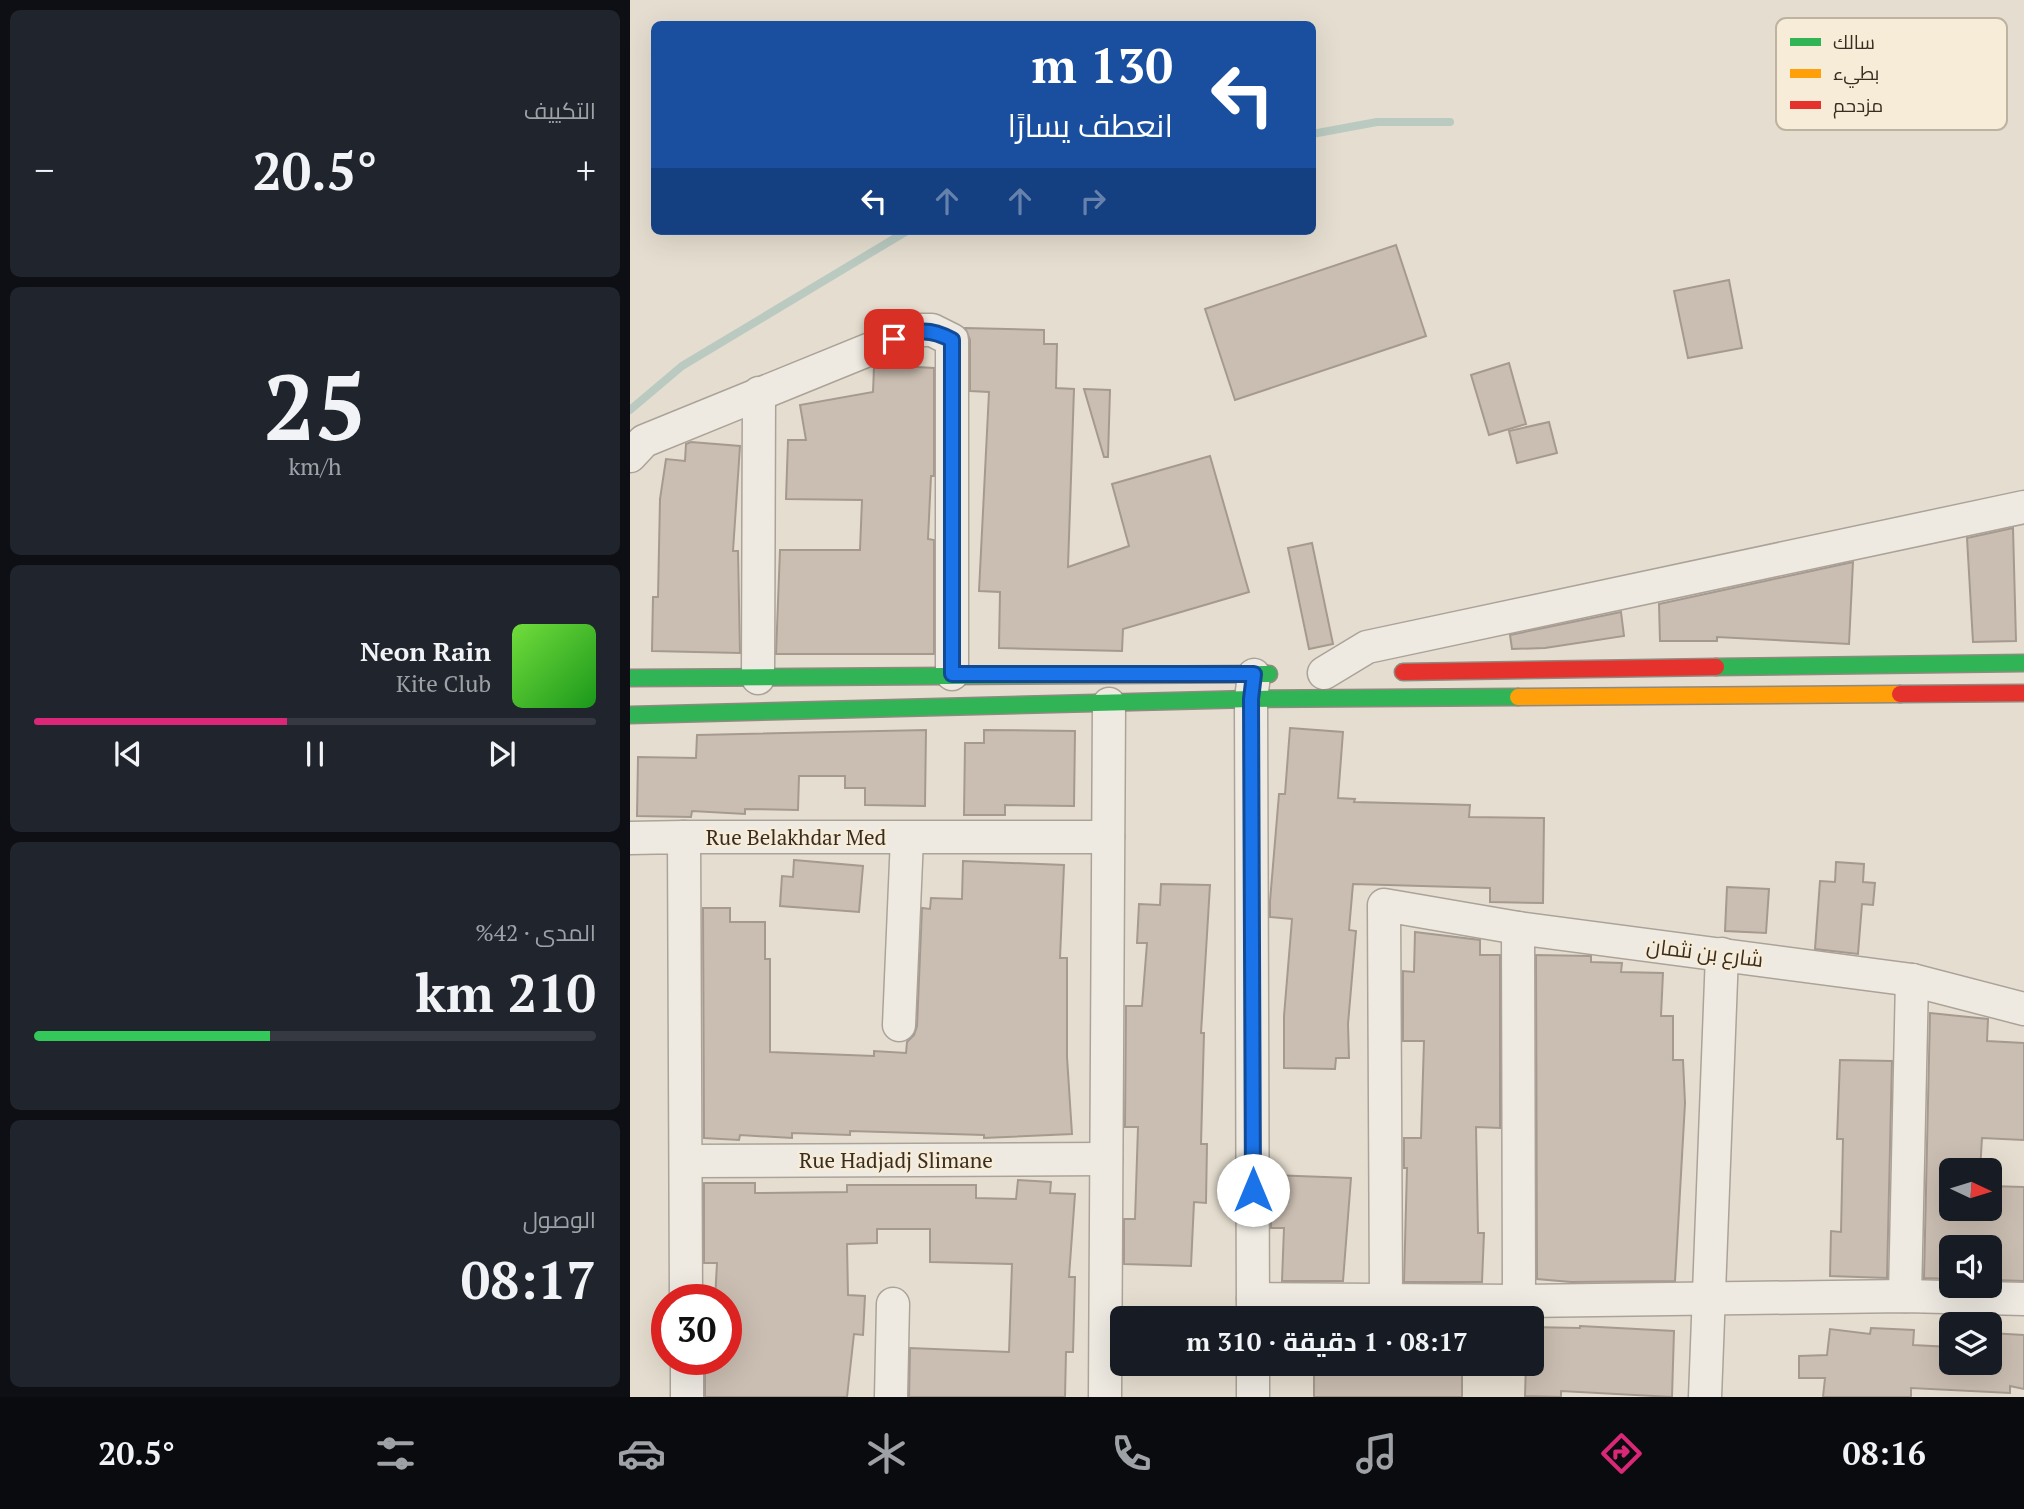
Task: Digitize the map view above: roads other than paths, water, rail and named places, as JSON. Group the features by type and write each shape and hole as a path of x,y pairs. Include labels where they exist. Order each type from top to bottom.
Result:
{"main road":[{"path":"1393,672 2024,663"},
{"path":"630,715 1109,704 1252,686 1289,673"},
{"path":"630,678 952,674 1252,686 2024,693"}],"street":[{"path":"630,456 644,442 917,330 932,330 952,340 952,674"},
{"path":"758,678 759,393"},
{"path":"1330,673 1367,648 2024,507"},
{"path":"1252,686 1253,1306"},
{"path":"1105,1397 1109,704"},
{"path":"684,837 686,1284"},
{"name":"Rue Belakhdar Med","path":"630,838 1108,837"},
{"name":"Rue Belakhdar Med","path":"898,1025 907,838"},
{"name":"شارع بن نثمان","path":"1386,1300 1384,905 1518,928 1912,980 2024,1009"},
{"path":"1518,928 1519,1301"},
{"path":"1705,1397 1722,954"},
{"path":"1905,1296 1912,980"},
{"name":"Rue Hadjadj Slimane","path":"686,1161 1106,1158"},
{"path":"1286,1306 1386,1300 1905,1296 2024,1299"},
{"path":"891,1397 893,1304"},
{"path":"687,1375 687,1397"},
{"path":"1253,1376 1253,1397"}],"waterway":[{"path":"1316,133 1377,122 1450,122"},
{"path":"630,410 682,366 900,235"}]}
